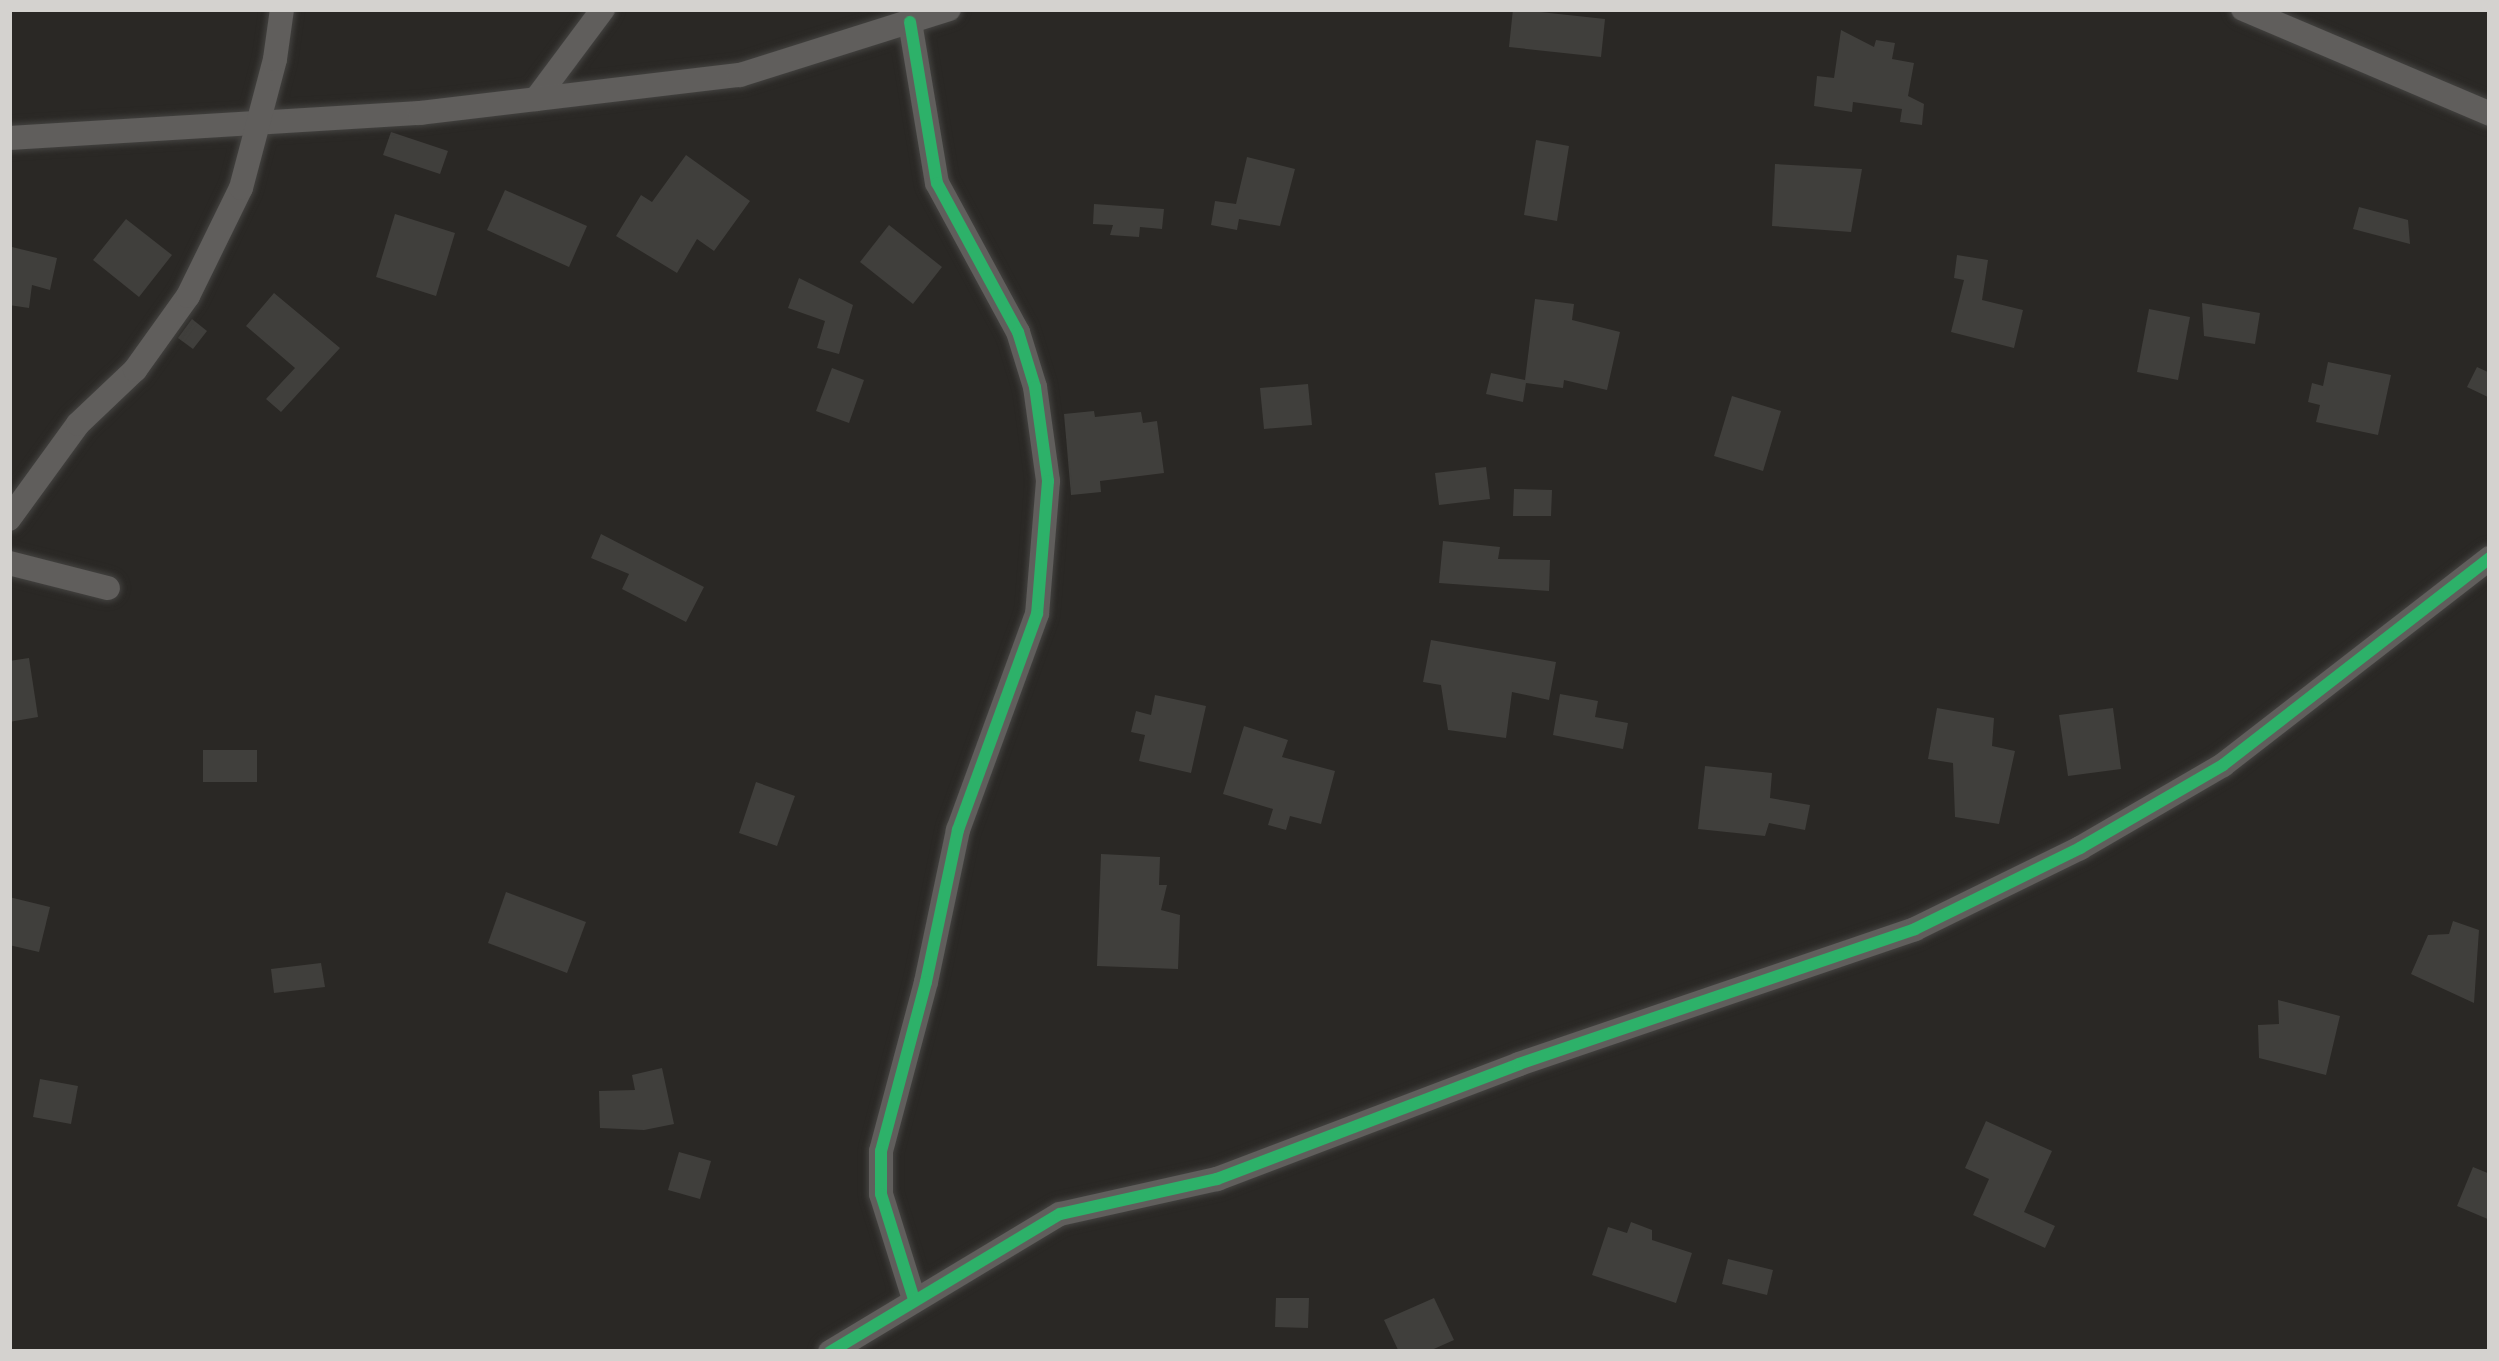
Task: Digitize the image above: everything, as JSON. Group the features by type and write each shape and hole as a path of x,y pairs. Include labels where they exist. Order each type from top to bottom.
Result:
{"street":[{"path":"9,519 78,424 134,370 188,296 241,188 261,122 282,9"},
{"path":"536,99 603,9"},
{"path":"9,138 420,113 740,75 949,9"},
{"path":"2243,9 2490,114"},
{"path":"910,22 926,142 937,183 1018,332 1035,387 1048,481 1037,614 958,830 919,1015 880,1151 881,1194 914,1300"},
{"path":"830,1352 1060,1214 1124,1195 1217,1179 1541,1056 1915,929 2080,848 2223,765 2490,558"},
{"path":"9,563 108,589"}],"building":[{"path":"1513,9 1605,19 1601,57 1509,47"},
{"path":"1841,30 1874,47 1876,40 1895,43 1892,59 1914,63 1908,96 1924,104 1922,125 1900,122 1902,109 1853,102 1852,112 1814,106 1817,76 1834,78"},
{"path":"391,132 448,151 440,174 383,155"},
{"path":"1536,140 1569,146 1557,221 1524,215"},
{"path":"686,155 750,201 714,251 697,239 677,273 616,236 641,195 652,202"},
{"path":"1247,157 1295,169 1280,226 1239,219 1237,230 1211,225 1215,201 1236,204"},
{"path":"1775,164 1862,169 1851,232 1772,226"},
{"path":"505,190 587,226 569,267 487,230"},
{"path":"1094,204 1164,209 1162,229 1140,227 1139,237 1110,235 1113,225 1093,224"},
{"path":"2359,207 2408,220 2410,244 2353,229"},
{"path":"395,214 455,233 436,296 376,277"},
{"path":"126,219 172,255 139,297 93,260"},
{"path":"889,225 942,267 913,304 860,262"},
{"path":"12,247 57,258 50,290 32,285 29,308 9,305"},
{"path":"1957,255 1988,260 1982,300 2023,310 2014,348 1951,332 1964,280 1954,278"},
{"path":"799,278 853,305 839,354 817,348 825,321 788,308"},
{"path":"274,293 340,348 281,412 266,399 295,368 246,326"},
{"path":"1535,299 1574,304 1572,320 1620,332 1607,390 1564,380 1563,388 1526,383 1523,402 1486,394 1491,373 1525,380"},
{"path":"2202,303 2260,313 2255,344 2204,336"},
{"path":"2149,309 2190,317 2178,380 2137,372"},
{"path":"192,319 207,331 193,349 178,338"},
{"path":"2328,362 2391,375 2378,435 2316,422 2320,405 2308,402 2312,383 2323,386"},
{"path":"2477,367 2490,373 2490,398 2467,387"},
{"path":"832,368 864,380 849,423 816,411"},
{"path":"1308,384 1312,425 1264,429 1260,388"},
{"path":"1732,396 1781,411 1763,471 1714,456"},
{"path":"1094,411 1095,417 1141,412 1143,423 1157,421 1164,473 1100,481 1101,492 1071,495 1064,414"},
{"path":"1486,467 1490,499 1439,505 1435,473"},
{"path":"1514,489 1552,490 1551,516 1513,516"},
{"path":"601,534 704,587 686,622 622,589 629,574 591,558"},
{"path":"1443,541 1500,547 1498,559 1550,560 1549,591 1439,583"},
{"path":"1431,640 1556,662 1549,700 1512,692 1506,738 1448,730 1441,685 1423,682"},
{"path":"29,658 38,717 9,722 9,661"},
{"path":"1560,694 1598,701 1595,717 1628,723 1623,749 1553,735"},
{"path":"1155,695 1206,706 1191,773 1139,761 1145,735 1131,732 1136,711 1151,715"},
{"path":"1937,708 1994,718 1992,746 2015,751 1999,824 1955,817 1953,763 1928,759"},
{"path":"2113,708 2121,769 2068,776 2059,715"},
{"path":"1244,726 1288,740 1282,757 1335,771 1321,824 1290,816 1286,830 1268,825 1273,809 1223,794"},
{"path":"203,750 257,750 257,782 203,782"},
{"path":"1705,766 1772,773 1770,798 1810,805 1805,830 1769,823 1765,836 1698,829"},
{"path":"756,782 795,796 777,846 739,833"},
{"path":"1101,854 1160,857 1159,885 1167,885 1161,910 1180,915 1178,969 1097,966"},
{"path":"506,892 586,922 567,973 488,943"},
{"path":"9,897 50,907 39,952 9,945"},
{"path":"2453,921 2479,930 2474,1003 2411,974 2428,935 2449,934"},
{"path":"321,963 325,987 274,993 271,969"},
{"path":"2278,1000 2340,1016 2326,1075 2259,1058 2258,1025 2279,1024"},
{"path":"662,1068 674,1124 644,1130 600,1128 599,1091 635,1090 632,1075"},
{"path":"40,1079 78,1086 71,1124 33,1117"},
{"path":"1986,1121 2052,1151 2024,1212 2055,1226 2045,1248 1973,1215 1989,1179 1965,1168"},
{"path":"679,1152 711,1161 700,1199 668,1190"},
{"path":"2473,1167 2490,1174 2490,1220 2457,1206"},
{"path":"1631,1222 1652,1230 1652,1240 1692,1253 1676,1303 1592,1275 1608,1227 1627,1233"},
{"path":"1728,1259 1773,1270 1767,1295 1722,1284"},
{"path":"1276,1298 1309,1298 1308,1328 1275,1327"},
{"path":"1434,1298 1454,1340 1427,1352 1399,1352 1384,1320"}],"cycle path":[{"path":"910,22 937,183 1018,332 1035,387 1048,481 1037,614 958,830 926,982 881,1151 881,1194 914,1299"},
{"path":"830,1352 1060,1214 1217,1179 1519,1064 1915,929 2080,848 2223,765 2490,558"}]}
